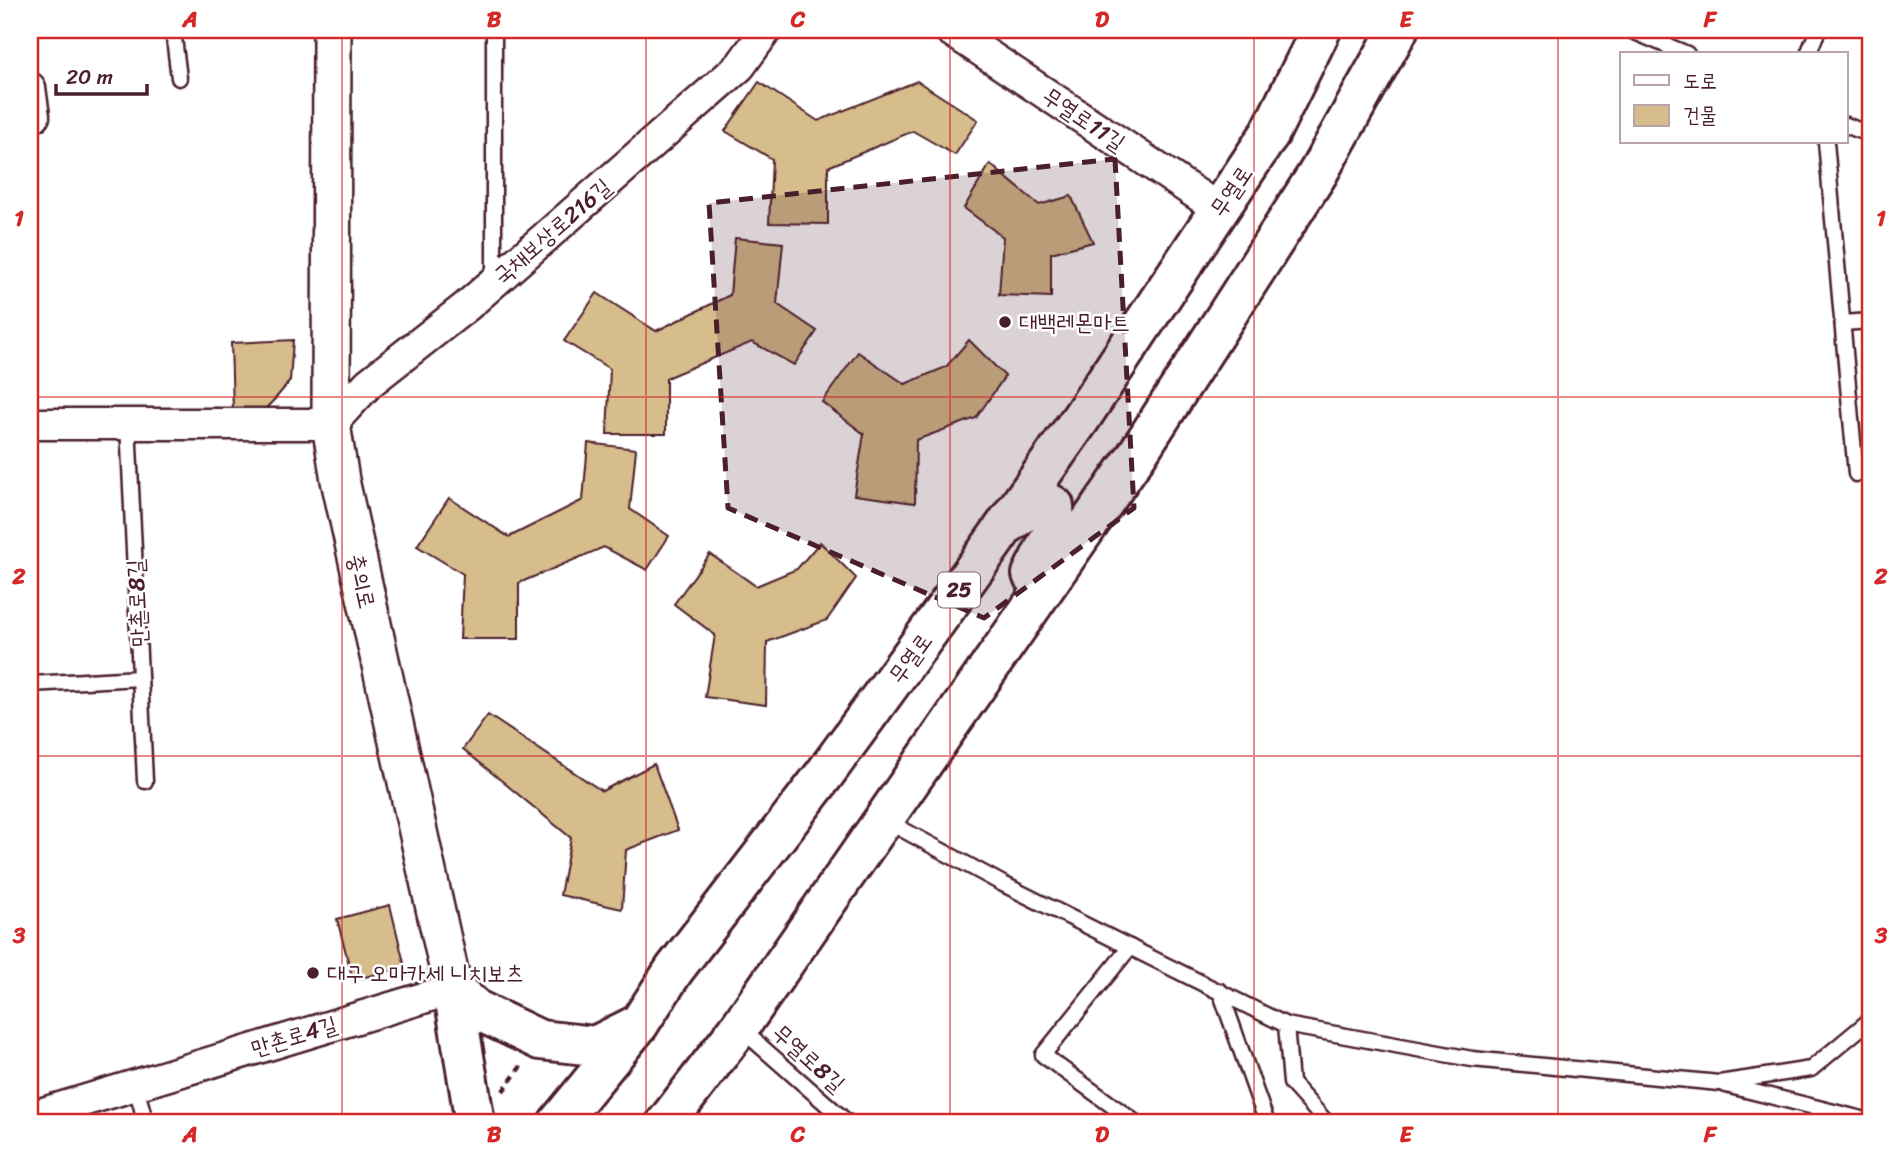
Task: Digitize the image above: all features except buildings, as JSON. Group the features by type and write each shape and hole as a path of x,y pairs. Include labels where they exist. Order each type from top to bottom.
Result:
{"main road":[{"name":"무열로","path":"558,1123 639,1024 674,970 824,775 1081,418 1270,132 1321,30"},
{"path":"666,1123 739,1028 1136,456 1318,173 1398,30"},
{"path":"1006,525 1042,499 1054,506 1055,528 1024,589 1012,636"},
{"path":"453,989 477,1010 540,1040 595,1046 639,1024"},
{"name":"충의로","path":"453,989 475,1123"}],"street":[{"name":"충의로","path":"332,30 331,424 340,480 453,989"},
{"name":"국채보상로216길","path":"331,424 369,383 494,282 740,66 766,30"},
{"name":"무열로11길","path":"950,30 1219,209"},
{"path":"30,424 331,424"},
{"name":"만촌로4길","path":"30,1117 453,989"}],"lane":[{"path":"173,30 179,78"},
{"path":"494,30 494,282"},
{"path":"1630,30 1682,52"},
{"path":"1809,52 1818,30"},
{"path":"1848,126 1870,135"},
{"path":"1826,144 1856,474"},
{"path":"1843,323 1870,321"},
{"name":"만촌로8길","path":"128,424 145,781"},
{"path":"30,684 141,678"},
{"path":"885,819 1003,884 1286,1025 1472,1059 1719,1083 1870,1121"},
{"path":"1130,947 1043,1055 1136,1123"},
{"path":"1220,992 1266,1123"},
{"path":"1719,1083 1811,1069 1870,1020"},
{"path":"1286,1025 1291,1083 1326,1123"},
{"name":"무열로8길","path":"739,1028 848,1123"},
{"path":"135,1084 146,1123"}],"highlighted area":[{"path":"1115,159 1134,508 984,618 728,508 709,203"}],"place":[{"name":"대백레몬마트","path":"1005,322"},
{"name":"대구 오마카세 니치보츠","path":"313,973"}]}
